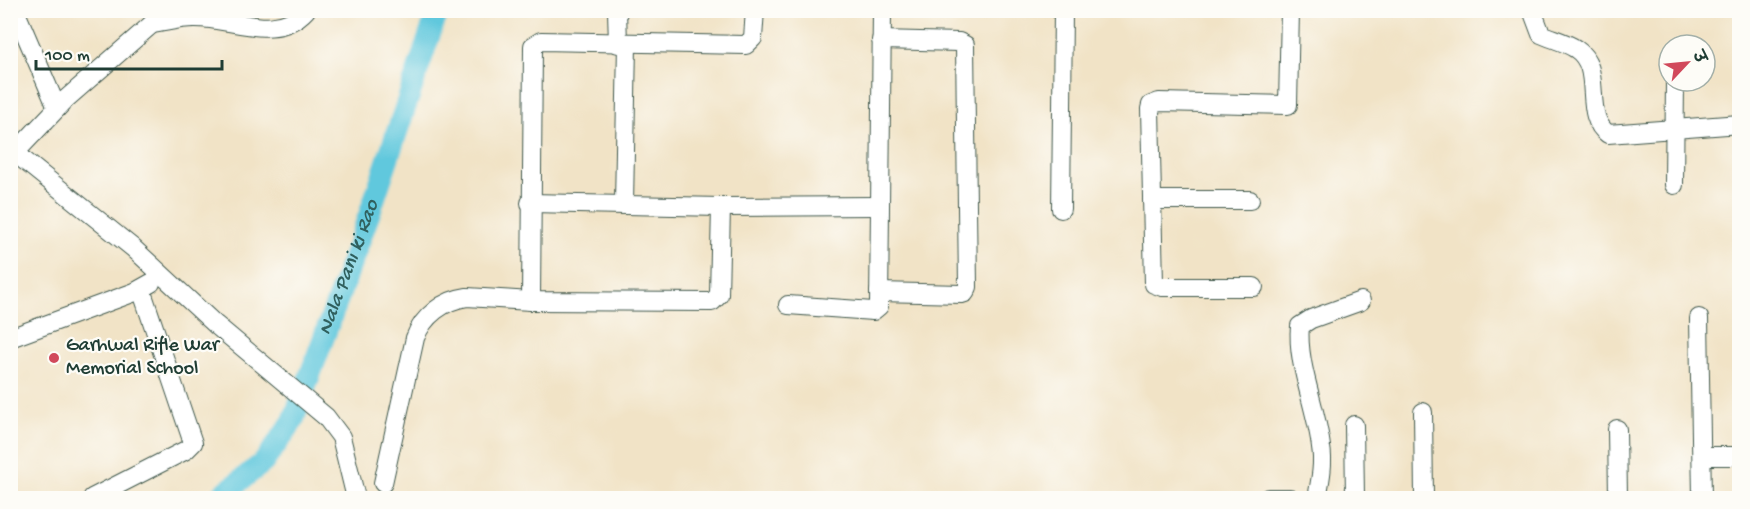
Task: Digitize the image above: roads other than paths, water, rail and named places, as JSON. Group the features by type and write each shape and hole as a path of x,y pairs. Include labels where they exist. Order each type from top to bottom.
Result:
{"street":[{"path":"15,10 57,108"},
{"path":"306,10 294,21 264,29 227,21 157,17 12,151 64,190 284,384 326,417 341,437 356,498"},
{"path":"617,10 623,44 624,204"},
{"path":"531,301 533,46 541,41 746,45 753,38 755,10"},
{"path":"788,305 873,311 879,306 882,10"},
{"path":"1061,209 1063,10"},
{"path":"1254,287 1157,287 1152,280 1151,105 1159,102 1288,105 1290,10"},
{"path":"1532,10 1541,34 1577,49 1584,56 1590,71 1597,120 1604,131 1612,135 1740,124"},
{"path":"879,292 962,294 968,287 965,45 959,42 881,40"},
{"path":"1674,185 1675,93"},
{"path":"1152,200 1250,200"},
{"path":"530,203 721,207 879,206"},
{"path":"383,483 420,328 438,308 457,299 712,302 719,295 721,207"},
{"path":"10,338 141,290 163,276"},
{"path":"92,498 186,450 193,443 141,290"},
{"path":"1317,498 1322,469 1321,445 1305,370 1300,326 1311,319 1361,301"},
{"path":"1699,318 1702,498"},
{"path":"1423,412 1424,498"},
{"path":"1354,425 1355,498"},
{"path":"1617,429 1618,498"},
{"path":"1703,456 1740,456"},
{"path":"1268,498 1290,498"}],"waterway":[{"name":"Nala Pani ki Rao","path":"218,498 264,462 293,421 369,215 438,10"}],"place":[{"name":"Garhwal Rifle War Memorial School","path":"54,358"}]}
